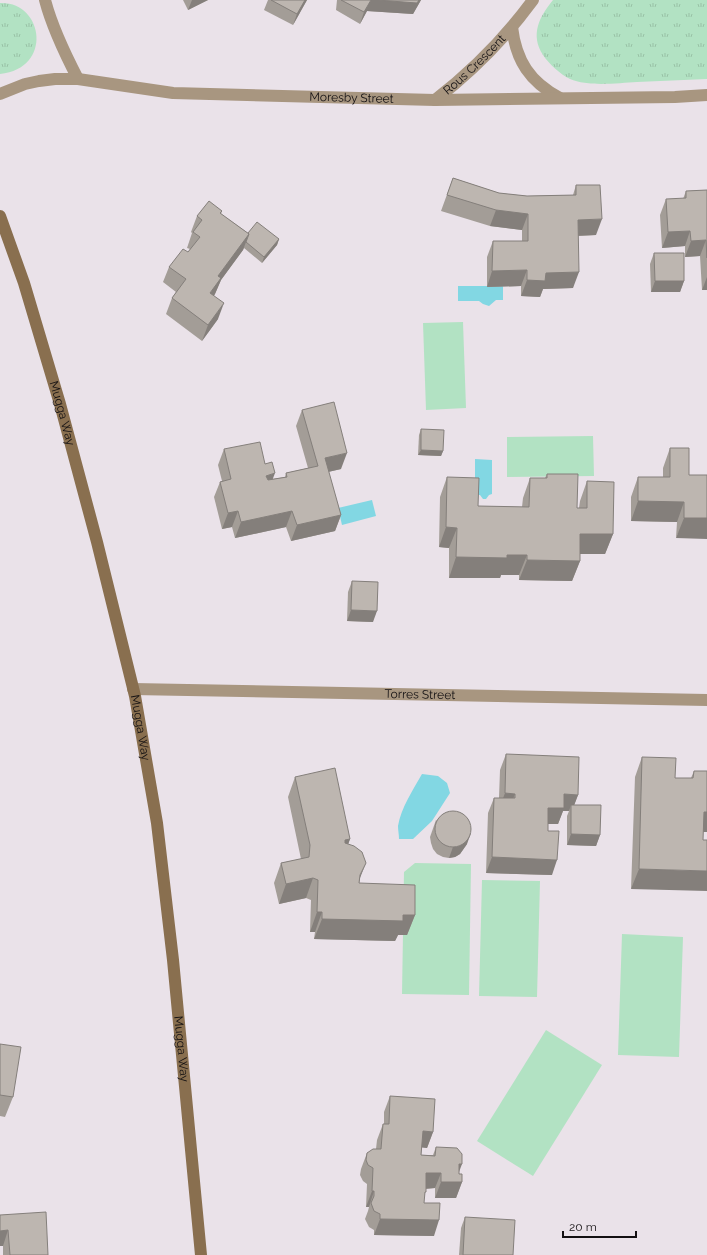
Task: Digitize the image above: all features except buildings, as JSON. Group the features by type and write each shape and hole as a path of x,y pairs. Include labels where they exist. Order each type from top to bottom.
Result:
{"main road":[{"name":"Mugga Way","path":"0,216 24,283 60,404 97,542 133,689 157,823 173,968 201,1255"}],"street":[{"path":"45,0 67,57 78,79"},
{"name":"Rous Crescent","path":"435,100 464,75 500,40 533,0"},
{"name":"Rous Crescent","path":"512,27 513,42 518,57 526,70 536,82 561,98"},
{"name":"Moresby Street","path":"0,94 25,84 39,81 78,79 173,93 435,100 675,97 707,95"},
{"name":"Torres Street","path":"133,689 707,700"}],"green space":[{"path":"553,0 707,0 707,79 594,84 577,81 566,77 548,62 539,48 537,40 540,20"},
{"path":"0,3 15,5 26,12 33,23 36,36 35,48 29,60 17,69 0,74"},
{"path":"463,322 466,408 426,410 423,323"},
{"path":"593,436 594,476 507,477 507,437"},
{"path":"415,863 471,864 469,995 402,994 404,872"},
{"path":"482,880 540,881 537,997 479,996"},
{"path":"622,934 683,937 679,1057 618,1055"},
{"path":"546,1030 602,1065 533,1176 477,1141"}],"water":[{"path":"458,286 503,286 503,300 496,300 489,306 479,301 458,301"},
{"path":"475,459 492,460 492,494 486,499 483,499 480,495 475,495"},
{"path":"372,500 376,516 342,525 338,508"},
{"path":"422,774 438,776 447,783 450,793 432,821 413,839 399,839 398,826 402,813"}]}
